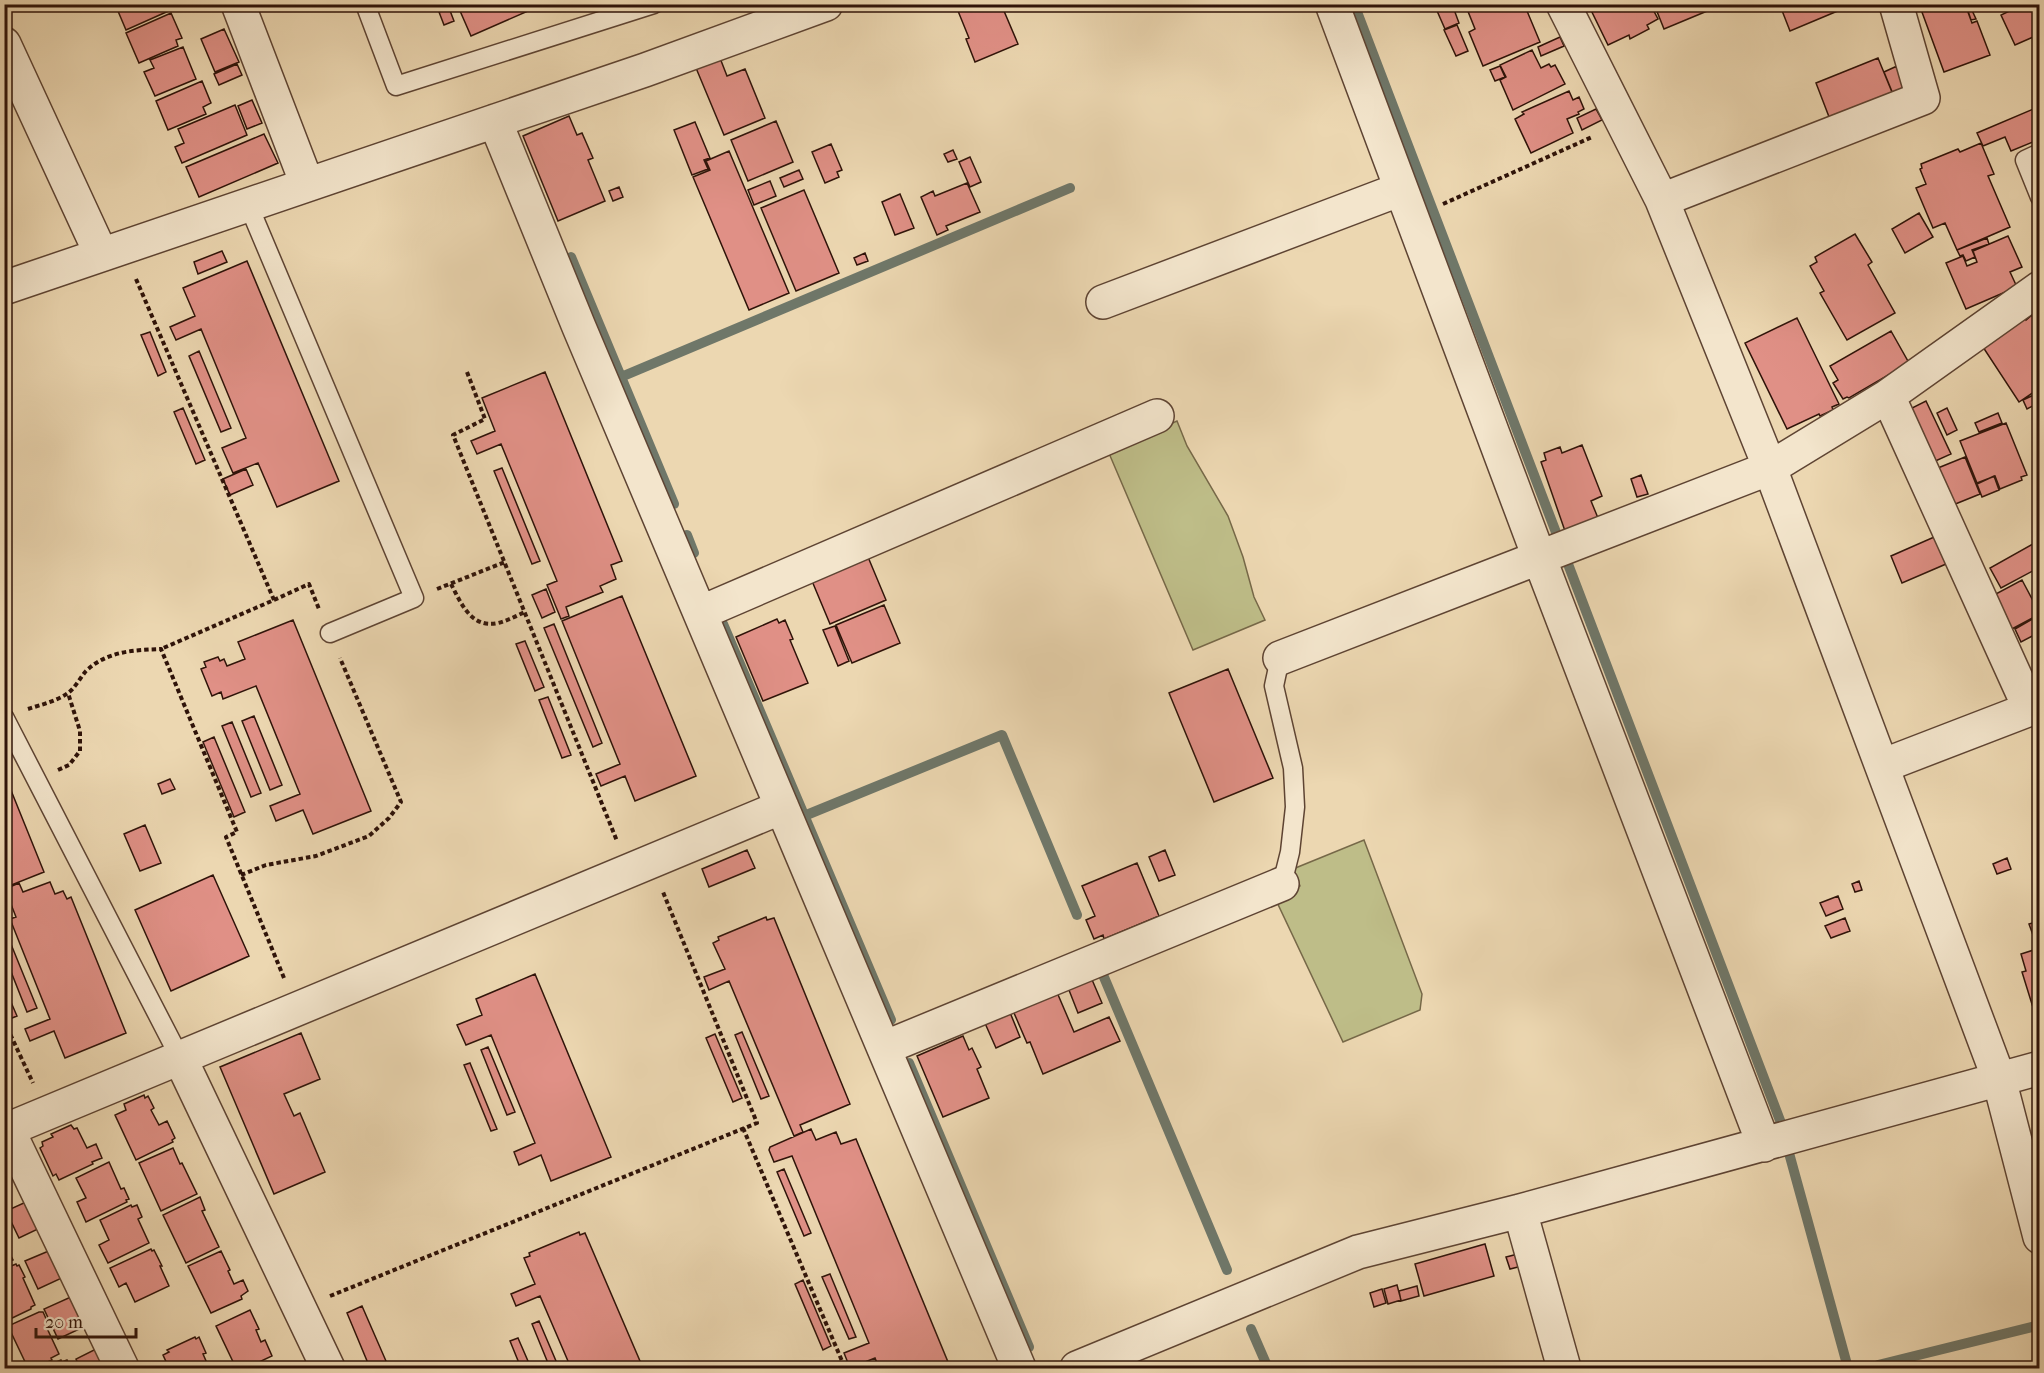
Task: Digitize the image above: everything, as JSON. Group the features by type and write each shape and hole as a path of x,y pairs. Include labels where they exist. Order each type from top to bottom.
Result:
{"street":[{"path":"238,4 307,184"},
{"path":"4,288 645,70 826,4"},
{"path":"1332,4 1539,557 1764,1145"},
{"path":"1563,4 1662,200 1770,468 1999,1079 2040,1237"},
{"path":"1662,200 1923,98 1896,4"},
{"path":"4,44 112,251"},
{"path":"495,121 579,327 1019,1368"},
{"path":"1103,302 1401,189"},
{"path":"1280,658 1770,468 1888,396 2040,288"},
{"path":"1882,766 2030,709 1888,396"},
{"path":"700,613 1157,416"},
{"path":"122,1368 6,1131 782,807"},
{"path":"885,1048 1282,884"},
{"path":"180,1059 328,1368"},
{"path":"1077,1368 1358,1252 1520,1211 2040,1068"},
{"path":"1520,1211 1564,1368"}],"lane":[{"path":"365,4 396,86 654,4"},
{"path":"2040,153 2025,160 2040,197"},
{"path":"248,204 414,598 330,633"},
{"path":"1280,658 1274,686 1293,768 1295,807 1290,852 1282,884"},
{"path":"4,717 180,1059"}],"path":[{"path":"1442,205 1623,123"},
{"path":"112,251 274,600"},
{"path":"299,1308 757,1123 525,612 453,435 486,419 467,372"},
{"path":"414,598 505,562"},
{"path":"4,717 68,693 86,671 100,660 117,653 161,649 309,584 401,802 389,818 369,836 315,856 266,865 241,875"},
{"path":"451,584 465,612 480,623 497,624 525,612"},
{"path":"161,649 237,832 226,837 297,1010"},
{"path":"31,771 53,772 69,765 80,752 80,731 68,693"},
{"path":"4,1021 47,1114"},
{"path":"743,1128 845,1368"}],"shaded area":[{"path":"1177,421 1187,446 1228,516 1254,597 1265,620 1193,650 1108,451"},
{"path":"1364,840 1422,994 1420,1010 1343,1042 1275,898 1300,886 1293,869"}],"building":[{"path":"115,4 171,4 173,9 126,30"},
{"path":"457,4 544,4 471,36"},
{"path":"974,4 1001,4 1018,44 975,62 966,39 969,38 958,11"},
{"path":"1434,4 1452,4 1459,23 1445,29"},
{"path":"1461,4 1530,4 1532,9 1527,11 1540,42 1483,66 1469,32 1475,29 1467,9 1464,11"},
{"path":"1588,4 1650,4 1658,19 1647,25 1649,29 1630,39 1629,35 1608,45"},
{"path":"1654,4 1710,4 1712,9 1664,29"},
{"path":"1791,4 1838,4 1840,10 1790,31 1781,8"},
{"path":"1919,4 1965,4 1972,23 1977,21 1990,55 1944,72"},
{"path":"2024,4 2040,4 2040,34 2015,45 2001,15"},
{"path":"1970,6 1976,19 1971,20 1967,8"},
{"path":"449,8 454,21 444,25 439,12"},
{"path":"171,13 182,38 176,40 178,46 139,63 126,33"},
{"path":"1457,25 1468,51 1456,56 1444,30"},
{"path":"224,29 239,62 215,72 201,39"},
{"path":"1560,37 1564,46 1541,56 1538,47"},
{"path":"183,47 196,79 155,96 144,72 154,68 150,60"},
{"path":"1532,50 1541,68 1549,64 1551,67 1555,65 1565,84 1513,110 1500,80 1506,77 1500,65"},
{"path":"720,58 727,76 745,69 765,118 724,135 696,68"},
{"path":"1878,58 1894,97 1831,122 1816,83"},
{"path":"237,64 242,75 219,85 214,74"},
{"path":"1500,66 1505,77 1495,81 1490,70"},
{"path":"1897,66 1906,88 1893,94 1884,72"},
{"path":"202,81 211,103 203,107 206,114 168,130 156,101"},
{"path":"1569,91 1573,100 1579,97 1584,109 1567,119 1573,133 1531,153 1515,119 1524,114 1522,112"},
{"path":"252,100 262,123 247,129 238,106"},
{"path":"235,105 247,135 182,163 175,147 184,143 178,129"},
{"path":"2038,107 2040,139 2011,151 2005,137 1983,146 1977,133"},
{"path":"1596,109 1602,120 1582,130 1577,118"},
{"path":"569,116 577,135 582,133 593,158 588,160 605,201 558,221 523,136"},
{"path":"776,121 793,162 748,181 731,140"},
{"path":"695,122 710,158 704,160 708,169 692,175 674,130"},
{"path":"264,134 278,163 199,197 186,167"},
{"path":"1981,143 1994,174 1988,176 2010,227 1957,250 1945,223 1933,228 1916,188 1926,184 1920,169 1921,164 1958,149 1960,152"},
{"path":"831,144 842,170 837,172 839,177 825,183 812,152"},
{"path":"953,150 957,159 948,162 944,154"},
{"path":"729,151 789,293 749,310 693,177 710,170 706,161"},
{"path":"970,157 981,182 970,187 959,162"},
{"path":"799,170 803,179 784,187 780,178"},
{"path":"770,181 776,196 754,205 748,190"},
{"path":"967,183 980,212 946,226 948,230 937,235 921,197 933,191 935,196"},
{"path":"619,187 623,197 613,201 609,191"},
{"path":"804,190 839,273 796,291 761,208"},
{"path":"900,194 914,228 895,235 882,202"},
{"path":"1919,213 1933,237 1905,253 1892,229"},
{"path":"1855,234 1872,262 1868,265 1895,313 1847,340 1820,293 1824,291 1810,266 1817,262 1815,257"},
{"path":"2008,236 2022,267 2010,272 2017,287 1966,309 1946,263 1963,256 1967,266 1977,262 1973,251"},
{"path":"1987,238 1989,244 1972,250 1975,257 1966,261 1963,255 1960,256 1957,250"},
{"path":"222,251 227,262 198,274 194,262"},
{"path":"865,253 868,261 857,265 854,258"},
{"path":"247,261 339,481 277,507 258,463 233,473 222,448 246,438 201,329 176,340 170,327 195,316 183,288"},
{"path":"2022,313 2026,320 2032,315 2040,326 2040,337 2038,338 2040,341 2040,388 2019,402 1979,341"},
{"path":"1797,318 1839,404 1832,407 1833,410 1787,429 1745,343"},
{"path":"1891,331 1909,363 1849,398 1843,399 1833,383 1838,380 1830,366"},
{"path":"150,332 166,372 158,376 141,335"},
{"path":"199,351 231,428 221,432 189,356"},
{"path":"545,372 622,561 611,565 616,579 600,586 603,592 566,607 569,616 561,619 547,585 557,581 501,444 477,454 471,441 495,431 482,398"},
{"path":"2036,394 2040,402 2027,409 2023,400"},
{"path":"1926,401 1951,454 1931,463 1906,411"},
{"path":"183,408 205,460 196,464 174,412"},
{"path":"1947,408 1957,430 1947,435 1937,413"},
{"path":"1998,413 2002,423 1979,432 1975,423"},
{"path":"2006,423 2027,475 2021,477 2022,480 2000,489 1995,476 1977,483 1960,441"},
{"path":"1582,445 1602,496 1591,501 1598,518 1565,531 1541,462 1546,460 1544,453 1560,447 1562,453"},
{"path":"1965,457 1980,494 1948,507 1933,470"},
{"path":"502,468 540,561 532,564 494,471"},
{"path":"246,469 253,485 230,495 223,479"},
{"path":"1641,475 1648,494 1637,497 1631,479"},
{"path":"1994,476 1999,490 1982,497 1977,484"},
{"path":"1941,534 1953,561 1902,583 1891,556"},
{"path":"2040,540 2040,567 2001,588 1990,568"},
{"path":"868,557 886,600 830,624 812,581"},
{"path":"2022,580 2040,614 2010,630 1992,596"},
{"path":"546,589 555,612 542,618 532,595"},
{"path":"622,596 696,776 635,801 625,776 601,786 596,774 620,764 562,621"},
{"path":"884,605 900,643 852,663 836,625"},
{"path":"2038,616 2040,632 2021,642 2015,629"},
{"path":"777,619 779,623 785,620 793,639 790,640 808,683 763,701 736,637"},
{"path":"293,620 371,811 313,834 303,810 276,821 270,806 300,794 256,686 223,699 221,692 212,696 201,669 206,667 204,662 218,657 220,661 224,659 227,666 245,659 238,642"},
{"path":"554,624 602,743 593,747 544,628"},
{"path":"835,626 849,661 838,666 823,630"},
{"path":"525,641 544,687 535,691 516,644"},
{"path":"1228,669 1273,778 1214,802 1169,693"},
{"path":"548,697 571,755 562,758 539,700"},
{"path":"254,716 282,785 270,790 242,721"},
{"path":"232,722 261,793 251,797 222,726"},
{"path":"214,737 245,812 234,817 203,742"},
{"path":"4,773 44,872 4,888"},
{"path":"170,779 175,789 162,794 158,784"},
{"path":"145,825 161,863 140,871 124,834"},
{"path":"747,850 755,868 709,887 702,869"},
{"path":"1165,850 1175,875 1159,881 1149,857"},
{"path":"2007,858 2011,869 1997,874 1993,864"},
{"path":"1137,863 1159,916 1104,939 1103,935 1094,939 1086,920 1095,916 1082,886"},
{"path":"213,875 249,956 171,991 135,910"},
{"path":"1859,881 1862,890 1855,892 1852,884"},
{"path":"50,882 55,894 63,891 67,899 71,897 126,1033 65,1058 54,1031 30,1041 25,1029 50,1019 10,919 16,917 5,889 19,883 23,892"},
{"path":"1838,896 1843,909 1826,916 1820,903"},
{"path":"766,917 767,920 774,918 850,1104 800,1125 803,1132 794,1136 729,981 709,990 704,977 725,969 713,943 719,940 718,937"},
{"path":"1845,918 1850,931 1831,938 1825,926"},
{"path":"2040,921 2040,933 2033,935 2029,924"},
{"path":"4,927 37,1008 27,1012 4,954"},
{"path":"2040,948 2039,1027 2022,972 2026,971 2021,954"},
{"path":"535,974 611,1157 551,1181 541,1155 519,1165 514,1152 535,1143 491,1035 466,1045 457,1025 482,1015 476,999"},
{"path":"1090,975 1102,1003 1078,1013 1067,985"},
{"path":"4,986 17,1016 7,1020 4,1013"},
{"path":"1056,990 1074,1032 1109,1017 1120,1041 1043,1074 1030,1042 1027,1043 1014,1013 1017,1011 1015,1007"},
{"path":"1009,1010 1020,1037 996,1048 984,1021"},
{"path":"742,1032 769,1096 761,1099 735,1035"},
{"path":"301,1033 320,1079 284,1094 294,1116 300,1113 325,1172 274,1194 220,1067"},
{"path":"715,1034 742,1098 733,1102 706,1038"},
{"path":"963,1036 969,1050 972,1048 981,1067 977,1069 989,1098 943,1117 917,1056"},
{"path":"488,1047 515,1112 507,1115 481,1050"},
{"path":"470,1063 497,1129 491,1131 464,1065"},
{"path":"144,1095 145,1098 148,1096 154,1108 151,1110 159,1125 167,1121 175,1138 173,1142 136,1160 115,1115 126,1110 124,1104"},
{"path":"71,1125 74,1129 77,1128 87,1148 96,1144 102,1158 59,1180 56,1174 53,1176 40,1148 43,1146 42,1142 53,1137 51,1134"},
{"path":"811,1129 816,1140 836,1132 841,1144 856,1139 948,1362 942,1367 879,1368 875,1358 850,1368 844,1353 869,1343 792,1156 774,1162 769,1150 770,1147"},
{"path":"173,1148 197,1194 161,1211 139,1163"},
{"path":"109,1162 121,1189 124,1188 129,1199 86,1222 77,1202 86,1198 76,1178"},
{"path":"784,1169 811,1233 804,1236 777,1172"},
{"path":"200,1197 205,1210 202,1211 219,1247 186,1263 163,1215"},
{"path":"26,1202 38,1229 19,1238 6,1211"},
{"path":"131,1205 132,1207 137,1205 142,1217 138,1219 149,1243 108,1263 99,1245 109,1240 100,1220"},
{"path":"4,1229 11,1242 5,1244 13,1260 4,1264"},
{"path":"579,1232 580,1235 585,1233 643,1368 571,1368 540,1296 516,1306 511,1294 535,1284 524,1258 530,1256 529,1253"},
{"path":"1485,1244 1494,1276 1424,1296 1415,1264"},
{"path":"151,1249 154,1250 162,1266 160,1266 169,1286 135,1302 126,1283 119,1287 110,1268"},
{"path":"51,1250 64,1277 38,1289 25,1261"},
{"path":"221,1251 234,1284 243,1280 248,1291 241,1296 242,1299 211,1313 188,1266"},
{"path":"1518,1254 1522,1266 1510,1269 1506,1257"},
{"path":"19,1265 25,1277 23,1278 35,1305 6,1321 4,1317 4,1269"},
{"path":"830,1274 856,1337 849,1339 822,1277"},
{"path":"803,1280 831,1346 823,1350 795,1284"},
{"path":"1397,1285 1401,1300 1388,1304 1384,1289"},
{"path":"1417,1286 1419,1296 1401,1301 1399,1291"},
{"path":"1382,1289 1386,1303 1374,1307 1370,1293"},
{"path":"73,1296 86,1326 58,1339 44,1309"},
{"path":"362,1306 386,1361 370,1368 347,1313"},
{"path":"250,1310 259,1329 256,1330 261,1342 265,1340 272,1356 246,1368 236,1368 216,1326"},
{"path":"43,1312 48,1323 45,1324 59,1354 51,1358 52,1360 34,1368 28,1368 8,1326"},
{"path":"539,1321 559,1368 550,1368 532,1324"},
{"path":"195,1337 196,1339 199,1337 206,1353 203,1354 207,1363 210,1362 213,1368 169,1368 163,1355 169,1352 167,1350"},
{"path":"518,1338 531,1368 521,1368 510,1341"},
{"path":"96,1349 105,1368 80,1368 76,1359"},
{"path":"61,1360 62,1362 67,1360 71,1368 42,1368"}],"waterway":[{"path":"1354,4 1557,535"},
{"path":"4,102 11,98"},
{"path":"621,377 1070,188"},
{"path":"571,257 674,504"},
{"path":"687,535 694,553"},
{"path":"1568,564 1781,1123"},
{"path":"723,624 891,1020"},
{"path":"804,816 1002,735 1077,915"},
{"path":"1101,970 1227,1270"},
{"path":"909,1063 1029,1347"},
{"path":"1789,1153 1848,1368"},
{"path":"1878,1365 2040,1325"},
{"path":"1251,1329 1268,1368"}]}
